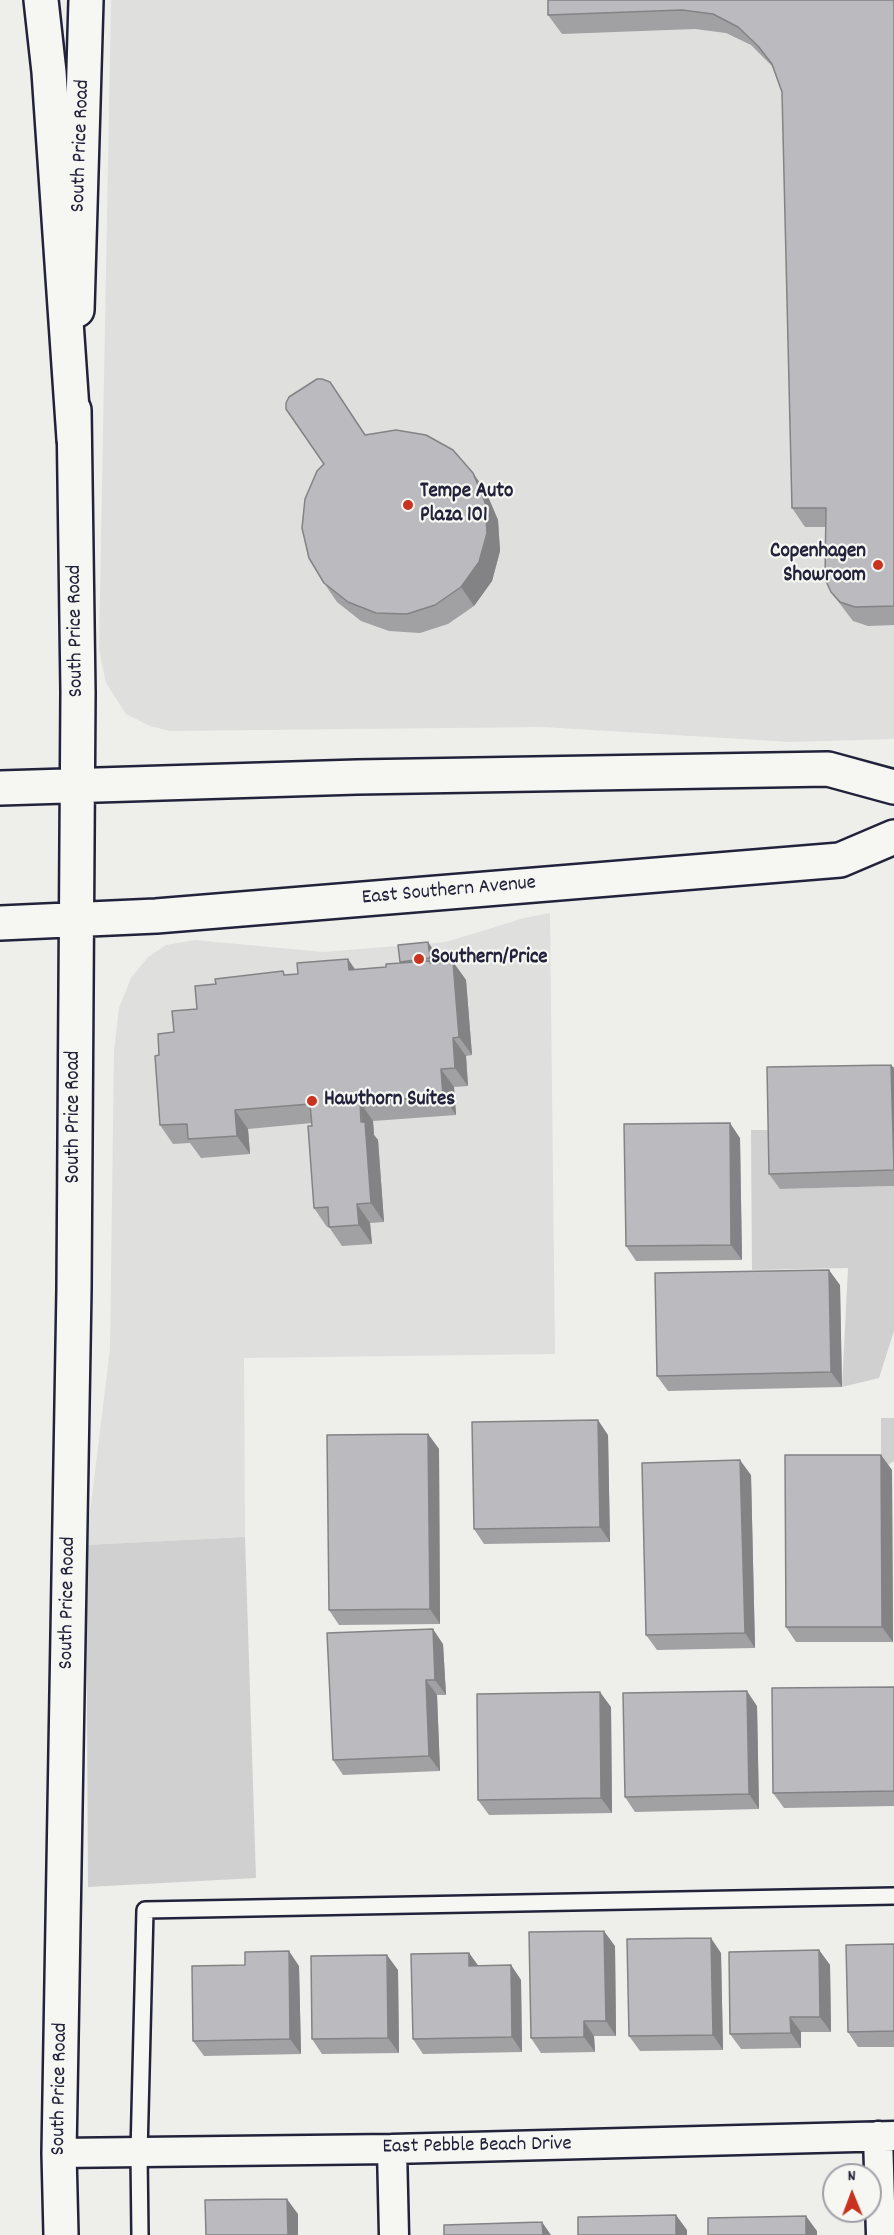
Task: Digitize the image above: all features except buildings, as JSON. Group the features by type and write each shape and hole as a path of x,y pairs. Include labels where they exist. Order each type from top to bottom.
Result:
{"main road":[{"path":"41,0 50,83 74,439"},
{"name":"South Price Road","path":"61,2235 59,2153 74,1289 78,692 74,439 86,0"},
{"path":"0,788 369,777 828,769 894,787"},
{"name":"East Southern Avenue","path":"0,923 156,916 840,860 894,837"}],"street":[{"name":"East Pebble Beach Drive","path":"59,2153 392,2149 886,2136"},
{"path":"881,2235 886,2136"},
{"path":"392,2149 394,2235"}],"lane":[{"path":"140,2235 139,2153 145,1910 894,1896"}],"shaded area":[{"path":"111,0 894,0 894,739 790,742 543,727 170,731 150,726 126,714 106,683 99,649"},
{"path":"550,913 555,1354 244,1358 245,1537 86,1545 110,1349 114,1051 119,1008 131,978 148,957 166,945 195,940 323,952 446,942 524,918"},
{"path":"751,1130 778,1130 780,1189 894,1186 894,1331 879,1378 842,1387 848,1268 752,1270"},
{"path":"881,1418 894,1418 894,1461 881,1470"},
{"path":"245,1537 256,1878 88,1887 86,1545"}],"place":[{"name":"Tempe Auto Plaza 101","path":"408,505"},
{"name":"Copenhagen Showroom","path":"878,565"},
{"name":"Southern/Price","path":"419,959"},
{"name":"Hawthorn Suites","path":"312,1101"}]}
